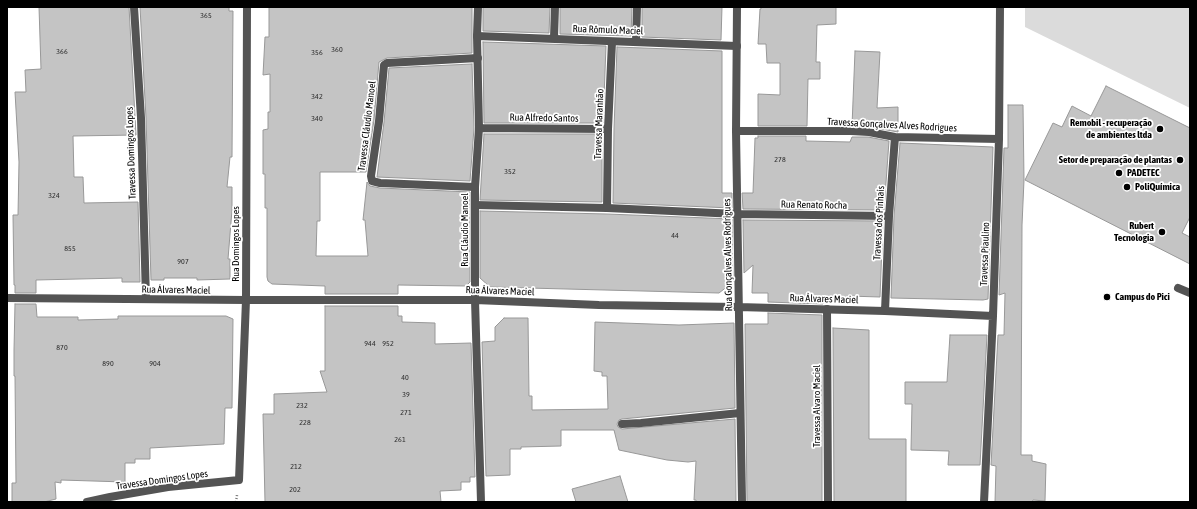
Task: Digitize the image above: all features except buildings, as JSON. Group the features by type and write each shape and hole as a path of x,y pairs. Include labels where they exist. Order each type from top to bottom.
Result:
{"street":[{"name":"Travessa Domingos Lopes","path":"134,7 141,118 146,299"},
{"name":"Rua Domingos Lopes","path":"239,480 246,300 247,7"},
{"name":"Rua Cláudio Manoel","path":"478,7 477,36 479,128 475,187 474,300 481,502"},
{"path":"554,38 555,7"},
{"path":"636,41 637,7"},
{"name":"Rua Gonçalves Alves Rodrigues","path":"738,7 736,131 742,502"},
{"name":"Travessa Piaulino","path":"984,502 993,316 999,139 1000,7"},
{"name":"Rua Rômulo Maciel","path":"477,36 737,46"},
{"name":"Travessa Maranhão","path":"607,208 608,129 612,42"},
{"name":"Travessa Cláudio Manoel","path":"475,187 380,183 372,181 371,176 379,121 384,65 387,63 478,58"},
{"name":"Rua Alfredo Santos","path":"479,128 608,129"},
{"name":"Travessa Gonçalves Alves Rodrigues","path":"736,131 851,131 869,132 895,137 999,139"},
{"name":"Travessa dos Pinhais","path":"885,311 889,216 895,137"},
{"name":"Rua Renato Rocha","path":"475,205 607,208 737,214 889,216"},
{"path":"1178,288 1190,293"},
{"name":"Rua Álvares Maciel","path":"7,298 474,300 599,305 885,311 993,316"},
{"name":"Travessa Alvaro Maciel","path":"827,310 828,502"},
{"path":"622,424 740,413"},
{"name":"Travessa Domingos Lopes","path":"87,502 168,487 239,480"}],"shaded area":[{"path":"1025,7 1190,7 1190,108 1025,27"}],"place":[{"name":"Remobil - recuperação de ambientes ltda","path":"1160,129"},
{"name":"Setor de preparação de plantas","path":"1180,160"},
{"name":"PADETEC","path":"1119,173"},
{"name":"PoliQuímica","path":"1127,187"},
{"name":"Rubert Tecnologia","path":"1162,232"},
{"name":"Campus do Pici","path":"1107,297"}]}
